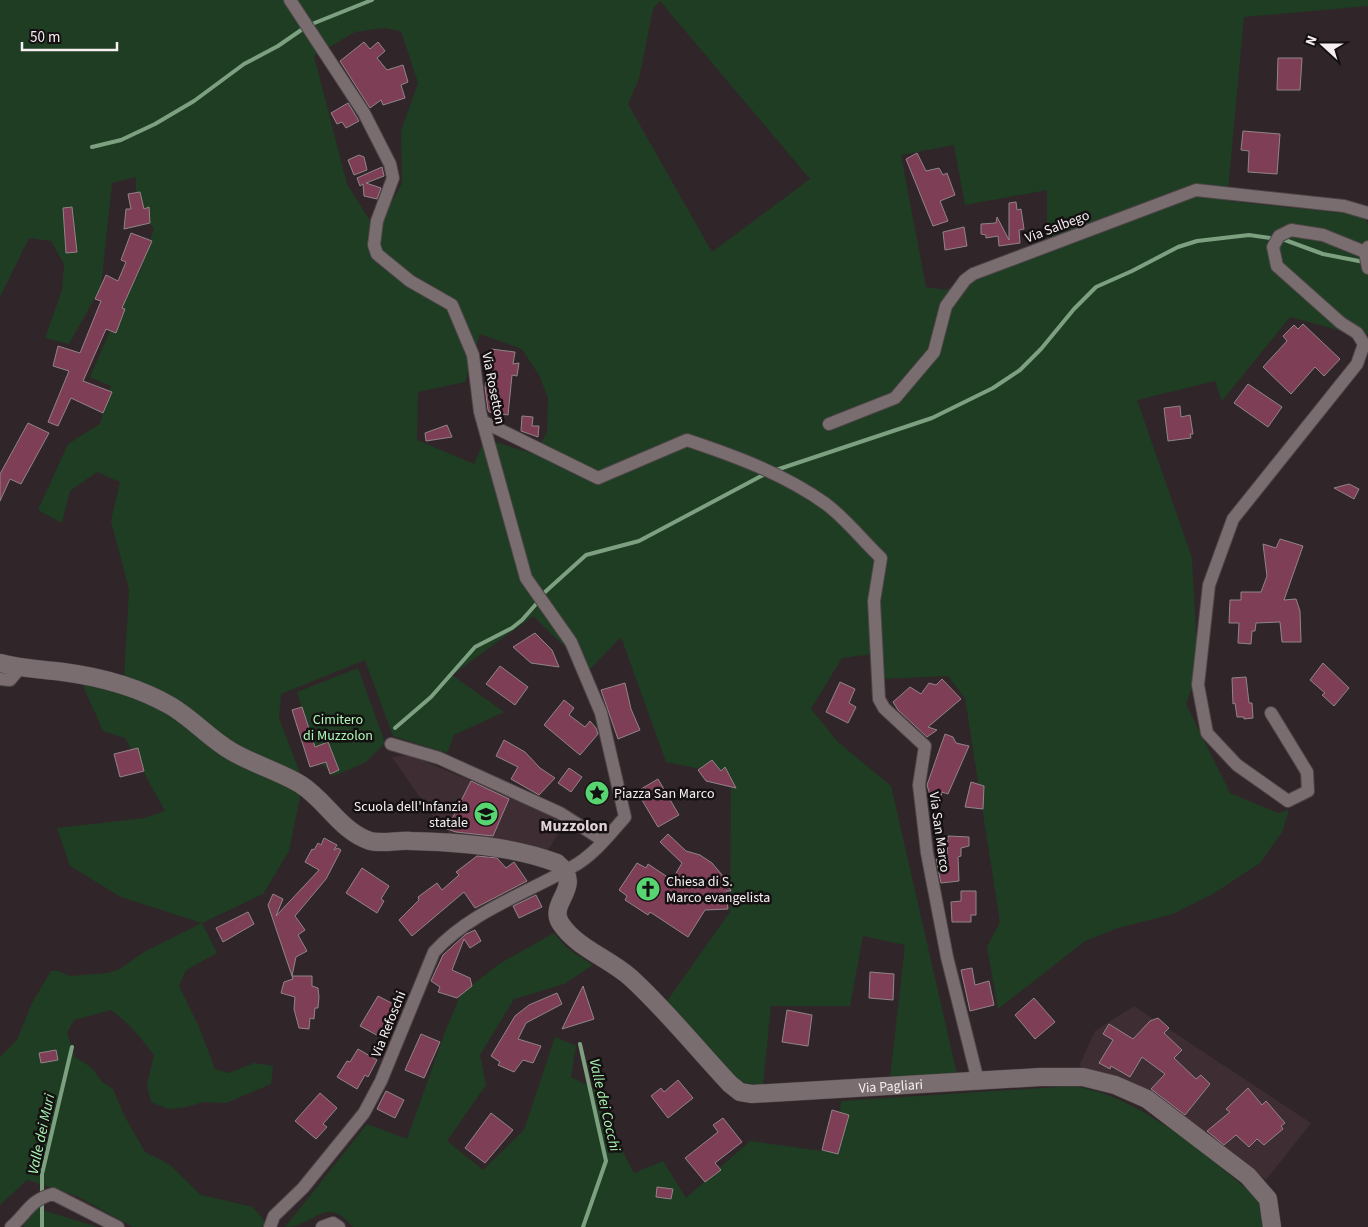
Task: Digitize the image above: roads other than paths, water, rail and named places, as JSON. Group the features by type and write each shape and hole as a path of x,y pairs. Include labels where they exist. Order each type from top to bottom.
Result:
{"street":[{"name":"Via Rosetton","path":"290,0 364,113 390,164 393,178 377,221 374,245 377,254 410,281 452,305 474,355 480,412 526,578 571,642 601,713 625,817 604,841"},
{"name":"Via Salbego","path":"829,424 895,398 934,352 946,306 964,280 973,274 1196,190 1344,206 1368,213"},
{"path":"1271,713 1307,772 1308,791 1288,801 1237,765 1207,733 1198,685 1209,586 1233,519 1357,364 1364,344 1357,333 1341,323 1277,266 1276,242 1291,230 1322,235 1366,250 1367,268"},
{"name":"Via San Marco","path":"484,422 598,478 687,440 761,468 827,504 881,558 874,601 879,699 884,708 925,746 919,785 927,853 947,957 978,1081"},
{"path":"0,662 20,668 63,672 133,687 172,706 231,751 300,784 319,799 338,821 354,834 371,841 410,841 473,845 547,859 567,875 572,868 604,841 560,813 439,758 391,744"},
{"path":"0,679 10,680 20,668"},
{"name":"Via Pagliari","path":"567,875 558,913 560,923 572,937 630,977 730,1084 740,1092 752,1094 1083,1077 1131,1090 1147,1099 1248,1176 1268,1199 1272,1227"},
{"name":"Via Refoschi","path":"270,1227 274,1216 303,1188 364,1113 381,1081 434,952 445,940 508,899 567,875"},
{"path":"11,1227 25,1215 29,1205 40,1197 53,1194 118,1227"},
{"path":"322,1227 333,1223 339,1227"}],"waterway":[{"path":"92,147 121,140 155,124 194,101 244,64 278,46 307,26 372,0"},
{"path":"776,470 932,418 993,388 1020,370 1096,287 1178,247 1197,241 1249,235 1285,240 1323,254 1364,262"},
{"path":"545,592 586,555 639,541 767,473"},
{"path":"395,728 431,697 475,647 512,628 537,603"},
{"name":"Valle dei Cocchi","path":"580,1044 606,1161 583,1227"},
{"name":"Valle dei Muri","path":"42,1194 42,1174 72,1047"},
{"name":"Valle dei Muri","path":"42,1201 42,1227"}],"place":[{"name":"Piazza San Marco","path":"597,793"},
{"name":"Scuola dell'Infanzia statale","path":"486,814"},
{"name":"Chiesa di S. Marco evangelista","path":"648,889"}],"district":[{"name":"Muzzolon","path":"574,825"}],"park label":[{"name":"Cimitero di Muzzolon","path":"338,728"}]}
